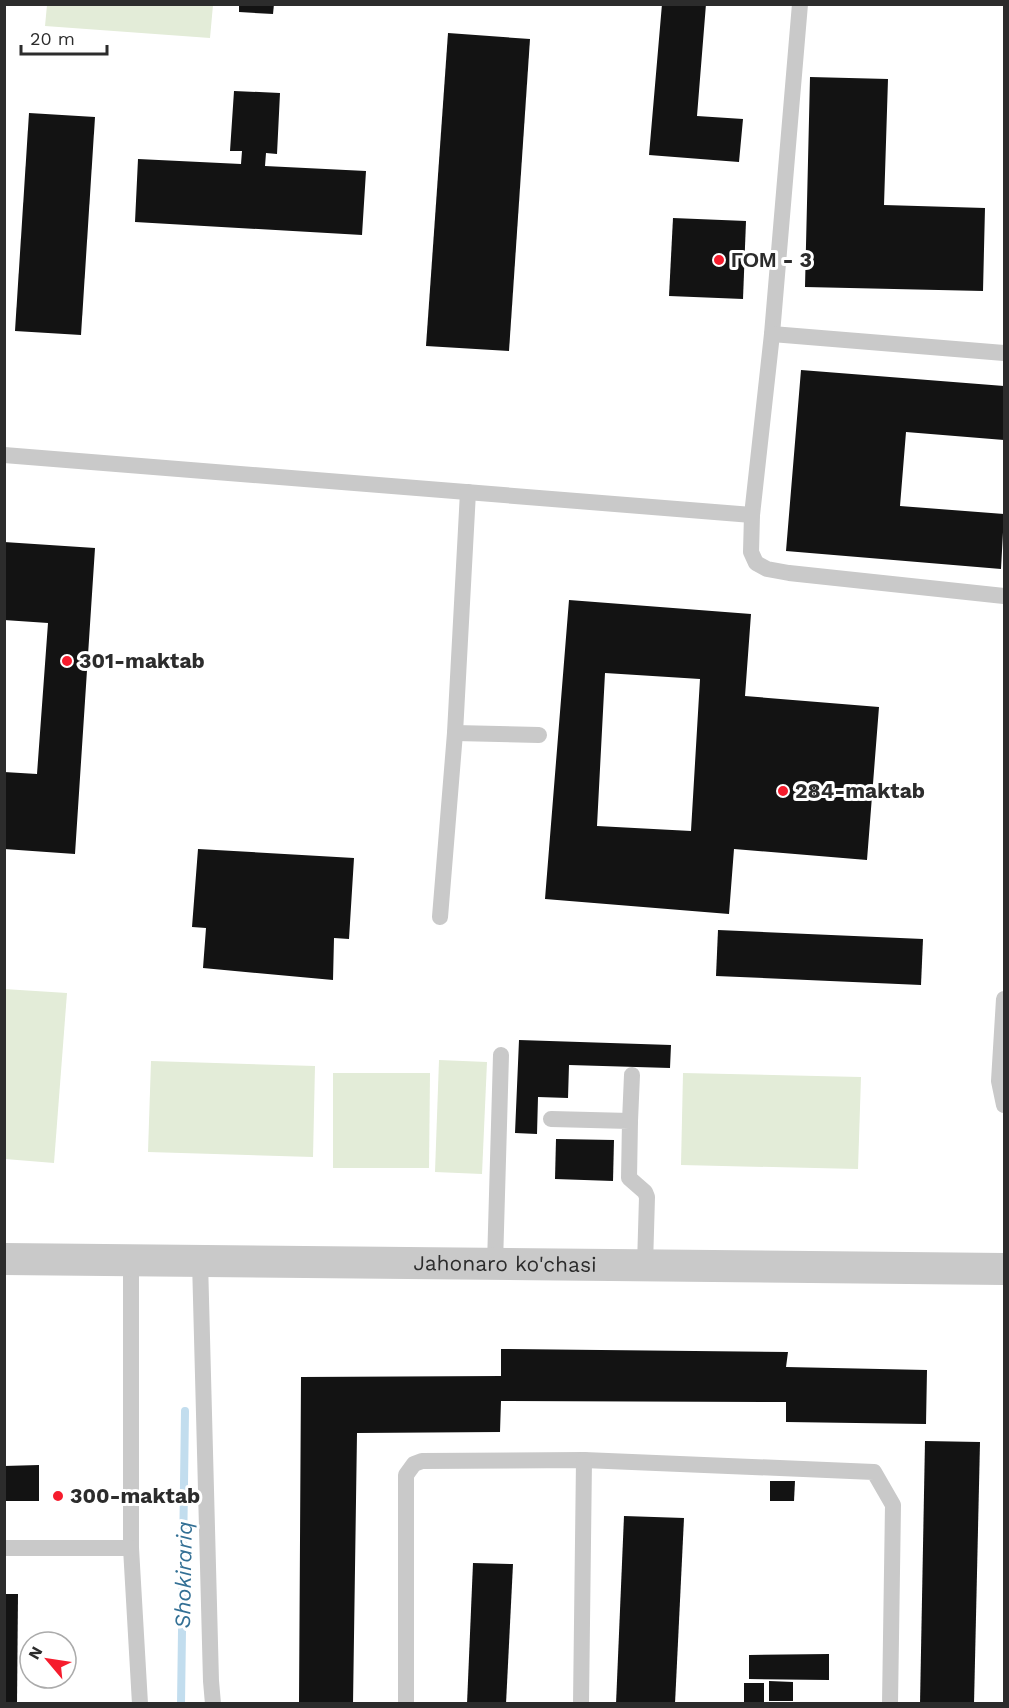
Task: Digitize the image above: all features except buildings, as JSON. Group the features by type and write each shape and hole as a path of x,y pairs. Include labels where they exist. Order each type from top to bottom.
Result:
{"street":[{"name":"Jahonaro ko'chasi","path":"4,1259 1005,1269"}],"lane":[{"path":"800,4 772,334 752,515 751,552 756,563 767,569 789,573 1005,596"},
{"path":"772,334 1005,353"},
{"path":"4,455 752,515"},
{"path":"440,917 455,733 468,492"},
{"path":"455,733 539,735"},
{"path":"1005,999 1002,1081 1005,1105"},
{"path":"495,1264 501,1055"},
{"path":"632,1075 629,1178 645,1192 647,1197 645,1265"},
{"path":"550,1119 630,1121"},
{"path":"131,1260 131,1548 140,1704"},
{"path":"200,1261 210,1681 213,1704"},
{"path":"406,1704 406,1475 414,1464 422,1461 584,1460 874,1472 893,1505 890,1704"},
{"path":"581,1704 584,1460"},
{"path":"4,1548 131,1548"}],"green space":[{"path":"47,5 213,5 210,38 45,26"},
{"path":"4,989 67,993 54,1163 5,1159"},
{"path":"439,1060 487,1062 482,1174 435,1172"},
{"path":"151,1061 315,1066 313,1157 148,1152"},
{"path":"333,1073 430,1073 429,1168 333,1168"},
{"path":"683,1073 861,1077 858,1169 681,1165"}],"waterway":[{"name":"Shokirariq","path":"181,1704 185,1411"}],"place":[{"name":"ГОМ - 3","path":"719,260"},
{"name":"301-maktab","path":"67,661"},
{"name":"284-maktab","path":"783,791"},
{"name":"300-maktab","path":"58,1496"}]}
